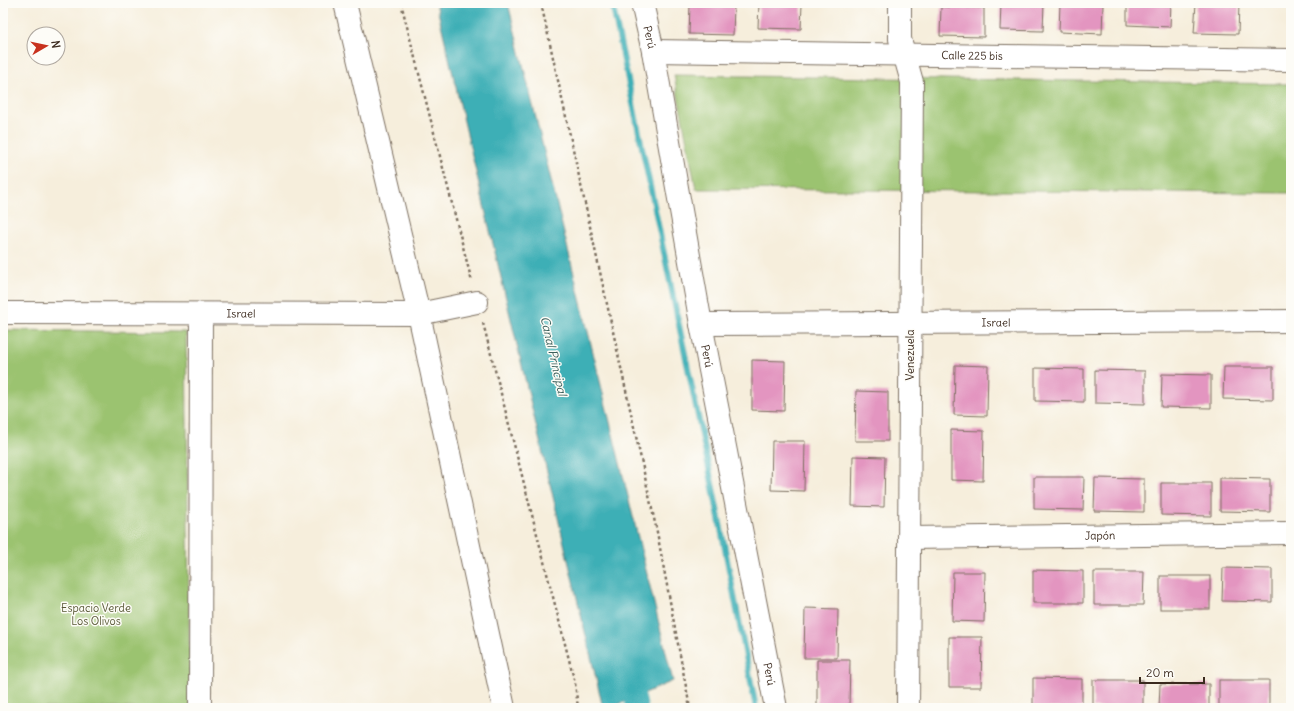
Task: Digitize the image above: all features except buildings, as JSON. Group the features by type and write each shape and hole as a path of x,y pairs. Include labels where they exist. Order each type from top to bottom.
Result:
{"street":[{"path":"345,3 419,314 504,708"},
{"name":"Perú","path":"642,3 653,51 701,324 776,708"},
{"name":"Venezuela","path":"900,3 900,39 912,82 908,708"},
{"name":"Calle 225 bis","path":"653,51 1291,60"},
{"name":"Israel","path":"3,313 201,315 419,314 477,302"},
{"path":"200,708 201,315"},
{"name":"Israel","path":"701,324 1291,321"},
{"name":"Japón","path":"909,538 1291,533"}],"path":[{"path":"401,3 573,675 578,708"},
{"path":"541,3 657,532 690,708"}],"green space":[{"path":"674,75 1291,84 1291,193 696,189"},
{"name":"Espacio Verde Los Olivos","path":"3,330 186,332 190,708 3,708"}],"water":[{"path":"436,3 508,3 673,681 610,708 603,708"}],"waterway":[{"path":"612,3 714,493 756,708"},
{"name":"Canal Principal","path":"628,668 637,708"}]}
